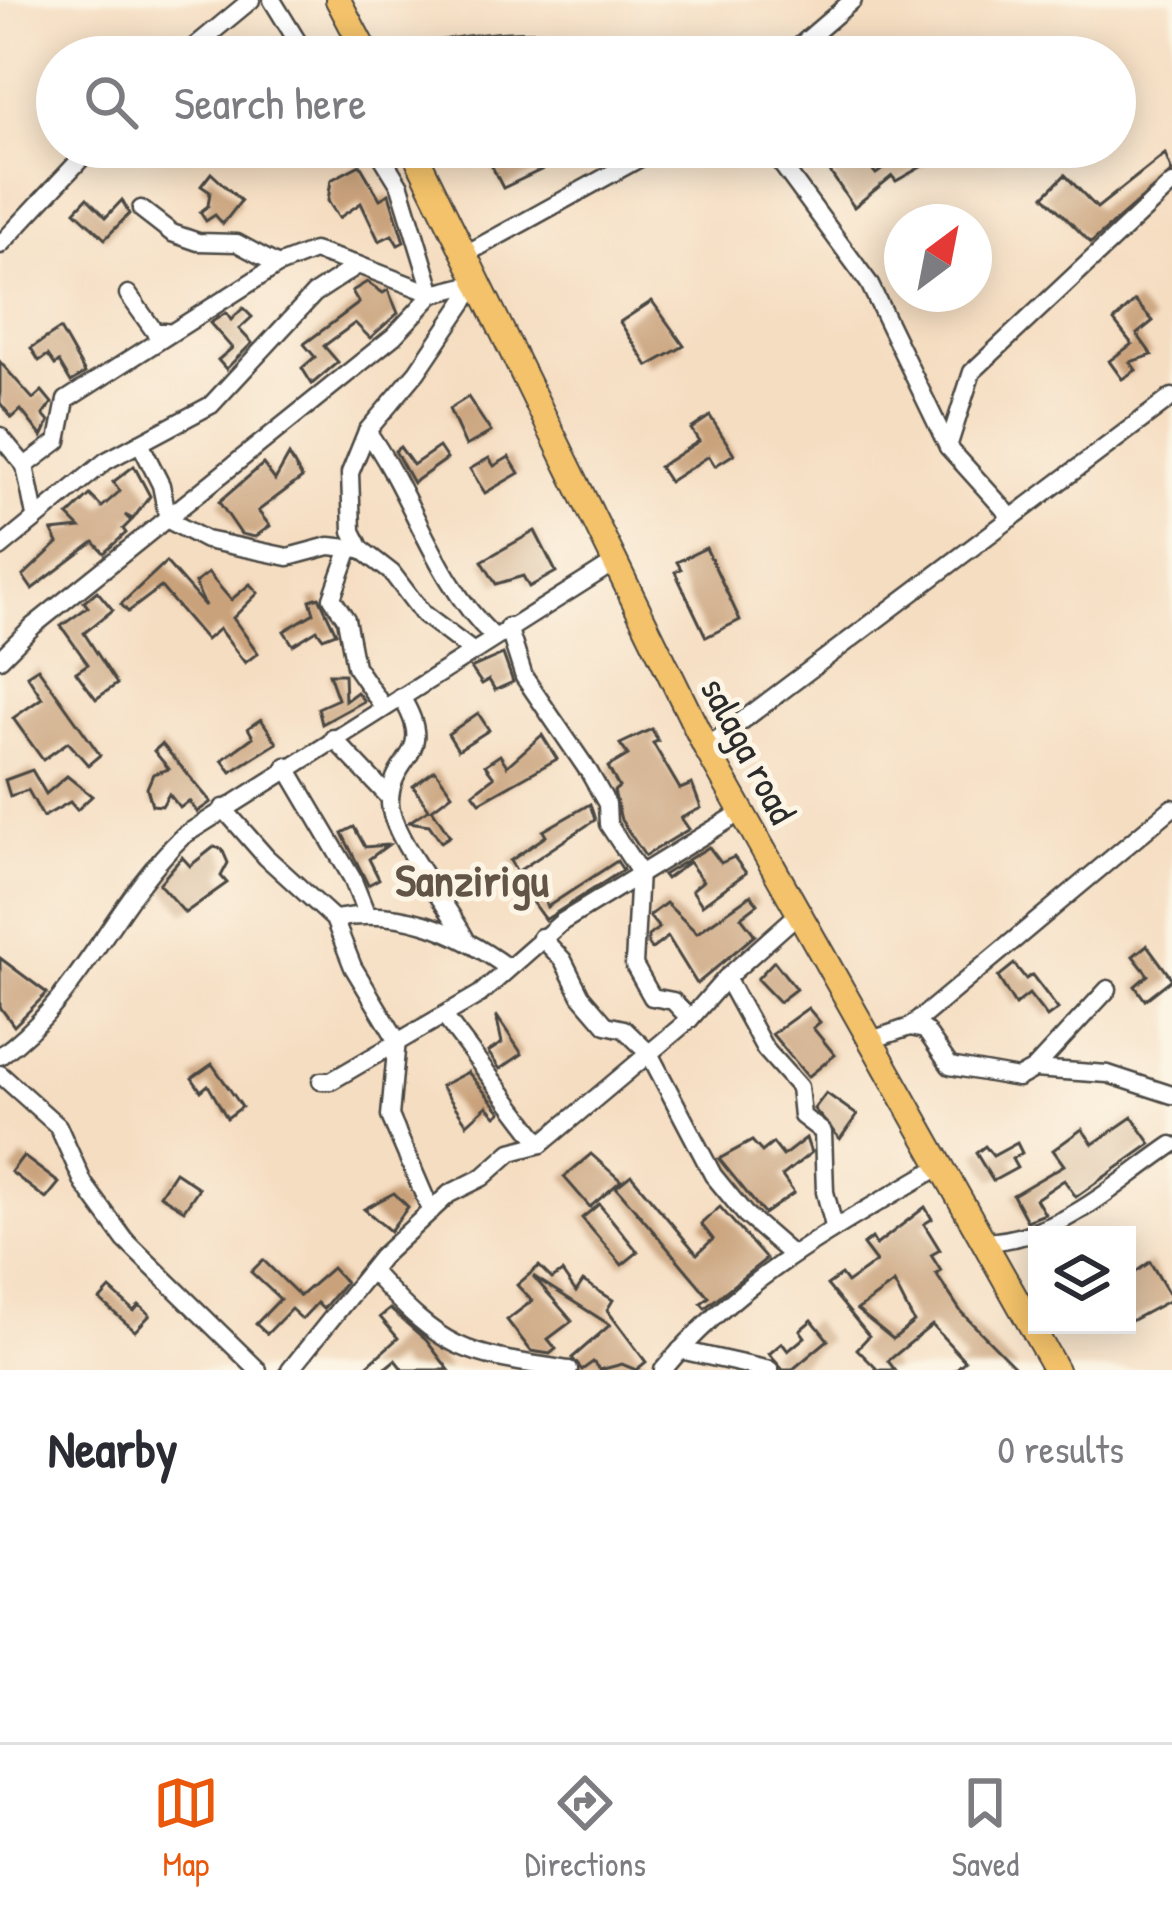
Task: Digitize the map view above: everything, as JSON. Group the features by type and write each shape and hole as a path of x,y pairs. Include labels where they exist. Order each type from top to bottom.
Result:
{"main road":[{"path":"338,0 357,36"},
{"name":"salaga road","path":"422,168 612,563 740,813 874,1039 981,1242 1056,1370"}],"street":[{"path":"207,36 251,0"},
{"path":"272,0 294,36"},
{"path":"812,36 853,0"},
{"path":"0,245 72,168"},
{"path":"389,168 400,186 433,294"},
{"path":"464,255 622,168"},
{"path":"784,168 869,283 948,447 1012,518"},
{"path":"948,447 972,372 1172,184"},
{"path":"141,209 172,233 198,242 237,243 278,265"},
{"path":"25,466 58,441 66,400 166,332 278,265 314,250 433,294"},
{"path":"0,548 106,461 211,405 314,295 358,265"},
{"path":"0,659 394,336 433,294 477,283"},
{"path":"383,708 355,666 346,619 332,598 355,550 350,473 367,431 417,372 477,283"},
{"path":"128,294 155,332 166,332"},
{"path":"706,748 1172,397"},
{"path":"367,431 394,469 441,572 500,631 608,804 608,824 639,871 634,965 652,998 673,1001 689,1019"},
{"path":"0,436 25,466 35,515"},
{"path":"140,443 161,485 168,520 206,541 234,548 288,556 329,546 355,550 392,573 423,614 472,651"},
{"path":"0,1056 44,1022 145,873 224,808 612,563"},
{"path":"389,797 416,742 415,719 401,698"},
{"path":"333,738 389,797 394,825 446,900 465,938"},
{"path":"286,766 352,878 366,913"},
{"path":"224,808 266,857 334,919 353,967 397,1040 390,1116 431,1211"},
{"path":"874,1039 910,1027 1172,808"},
{"path":"321,1082 331,1081 480,994 541,937 639,871 740,813"},
{"path":"334,919 366,913 436,924 508,968"},
{"path":"290,1370 373,1273 381,1257 431,1211 511,1152 541,1144 689,1019 726,978 798,914"},
{"path":"541,937 563,960 580,996 606,1025 624,1029 649,1053 713,1175 745,1214 791,1254"},
{"path":"726,978 765,1049 799,1087 802,1116 823,1132 825,1192 835,1226"},
{"path":"910,1027 925,1030 950,1066 1018,1078 1034,1069 1108,989"},
{"path":"444,1016 541,1144"},
{"path":"1034,1069 1108,1074 1172,1095"},
{"path":"0,1074 58,1126 84,1184 124,1240 258,1370"},
{"path":"981,1242 1031,1238 1103,1198 1172,1145"},
{"path":"663,1370 705,1320 791,1254 941,1166"},
{"path":"373,1273 421,1327 462,1350 569,1370"},
{"path":"680,1349 770,1370"}],"building":[{"path":"1165,154 1172,172 1091,243 1044,196 1065,175 1097,208"},
{"path":"362,168 380,199 389,194 404,242 398,245 392,235 379,241 361,203 339,218 328,201 331,180"},
{"path":"493,168 545,168 503,188"},
{"path":"827,168 871,168 876,174 884,168 919,168 896,181 892,176 854,207"},
{"path":"211,173 241,201 223,224 215,215 206,221 200,212 208,206 210,192 201,186"},
{"path":"87,198 106,217 122,200 129,214 105,239 75,211"},
{"path":"367,282 383,293 388,290 398,313 370,338 355,323 324,346 338,362 312,384 302,368 315,357 304,344 359,303 352,291"},
{"path":"652,301 684,346 648,366 620,322"},
{"path":"1135,301 1153,321 1137,334 1152,355 1130,362 1136,370 1122,379 1109,361 1132,344 1114,321"},
{"path":"243,308 252,317 239,329 252,343 226,369 218,360 232,348 210,323 226,313 231,320"},
{"path":"60,329 85,373 71,382 59,362 55,365 48,355 39,361 31,348"},
{"path":"0,362 33,399 42,391 52,403 43,415 49,422 42,437 21,410 12,418 0,403"},
{"path":"468,397 491,432 466,446 449,409"},
{"path":"710,416 734,454 715,466 709,456 669,482 659,467 699,441 691,429"},
{"path":"400,447 413,465 439,447 447,459 413,483 395,451"},
{"path":"289,455 302,478 258,511 270,526 255,537 241,534 219,502 263,464 275,480"},
{"path":"509,457 519,473 485,493 470,469 489,458 494,466"},
{"path":"134,466 150,496 133,519 125,515 131,521 123,529 126,533 104,553 94,542 32,589 23,576 58,543 52,531 80,528 68,516 90,495 102,507 120,491 113,482"},
{"path":"535,531 556,572 529,587 523,576 496,584 482,561"},
{"path":"706,548 740,620 706,637 675,572 681,569 677,562"},
{"path":"166,562 205,606 195,583 208,573 231,600 250,584 258,593 233,618 258,653 245,663 219,629 206,640 161,587 128,612 121,604"},
{"path":"97,591 113,610 84,633 117,684 96,699 76,672 88,664 61,626 88,607 84,602"},
{"path":"319,597 336,633 323,638 317,630 293,645 284,631 314,613 310,600"},
{"path":"503,654 513,682 495,690 489,680 482,684 471,668"},
{"path":"38,668 100,755 88,765 68,742 43,760 13,718 42,698 27,675"},
{"path":"329,674 344,674 345,701 357,692 364,701 322,724 318,708 338,699"},
{"path":"478,713 489,730 458,750 448,734"},
{"path":"261,719 277,743 231,772 222,760 253,737 248,728"},
{"path":"652,729 658,741 653,743 680,789 692,784 701,808 681,818 689,829 645,856 621,820 614,791 619,787 608,767 628,755 620,744"},
{"path":"542,735 557,759 480,802 473,793 494,777 485,765 500,755 507,766"},
{"path":"162,744 211,802 197,812 189,801 180,808 169,794 162,806 152,805 147,788 153,774 169,769 154,751"},
{"path":"32,770 46,794 67,776 92,796 77,810 70,802 43,817 28,790 10,796 5,780"},
{"path":"435,770 452,794 432,809 450,836 441,842 429,825 409,822 429,809 413,786"},
{"path":"590,804 595,820 517,872 510,861 546,836 543,831"},
{"path":"354,827 365,847 388,845 369,859 379,879 368,885 342,833"},
{"path":"214,847 222,849 228,863 221,876 227,883 185,913 159,884 182,857 190,866"},
{"path":"709,847 721,863 734,857 746,873 702,905 692,890 703,881 689,862 666,879 663,875"},
{"path":"617,861 623,870 545,920 527,895 539,887 547,907"},
{"path":"751,895 758,904 741,917 755,935 697,984 668,937 652,949 648,944 648,936 659,928 649,916 666,903 697,933"},
{"path":"1147,945 1172,979 1145,1000 1135,986 1148,975 1133,956"},
{"path":"0,958 47,993 14,1026 0,1007"},
{"path":"774,961 796,989 779,1002 757,979"},
{"path":"1014,964 1026,979 1032,975 1058,1009 1047,1017 1029,994 1015,1005 998,977"},
{"path":"808,1008 820,1022 813,1028 835,1055 808,1077 772,1034"},
{"path":"496,1015 522,1054 500,1069 488,1052 502,1043"},
{"path":"212,1064 242,1107 227,1118 208,1085 201,1091 192,1078"},
{"path":"468,1072 501,1112 496,1116 487,1106 467,1124 441,1086"},
{"path":"826,1093 857,1115 840,1139 814,1109"},
{"path":"1132,1117 1151,1144 1076,1197 1064,1180 1036,1199 1045,1214 1027,1221 1013,1195 1064,1165 1053,1150 1082,1129 1093,1144"},
{"path":"806,1138 811,1153 782,1176 794,1193 764,1214 719,1159 752,1141 762,1152 773,1143 783,1156"},
{"path":"1017,1143 1022,1153 1012,1159 1017,1168 993,1181 976,1153 985,1146 993,1156"},
{"path":"591,1154 621,1181 590,1207 564,1177"},
{"path":"23,1156 59,1183 46,1199 11,1172"},
{"path":"175,1172 199,1188 184,1210 160,1195"},
{"path":"631,1175 697,1254 713,1239 701,1224 720,1207 766,1259 705,1308 701,1303 709,1297 616,1187"},
{"path":"394,1193 408,1207 390,1231 364,1209"},
{"path":"599,1204 638,1252 622,1265 582,1218"},
{"path":"925,1207 932,1219 924,1224 940,1250 931,1255 941,1271 936,1274 962,1313 1018,1370 955,1370 965,1361 932,1325 888,1361 895,1370 878,1370 857,1349 869,1336 827,1285 841,1275 847,1283 876,1262 863,1245 872,1238 876,1245","holes":["894,1283 914,1322 893,1339 857,1310"]},
{"path":"263,1260 300,1296 332,1268 345,1282 323,1309 317,1303 302,1319 291,1309 267,1334 256,1324 280,1299 251,1272"},
{"path":"1150,1262 1172,1299 1136,1318 1136,1272"},
{"path":"539,1266 552,1279 562,1272 576,1292 583,1281 613,1300 607,1310 646,1362 636,1370 622,1364 600,1370 593,1362 582,1370 572,1358 610,1325 533,1276 572,1321 548,1339 556,1349 550,1354 531,1351 507,1320 532,1301 517,1285"},
{"path":"110,1289 134,1311 139,1305 150,1315 135,1331 100,1300"},
{"path":"390,1309 426,1340 449,1370 403,1370 395,1360 383,1370 362,1370 398,1338 380,1317"},
{"path":"812,1320 828,1340 792,1370 783,1370 769,1354 782,1343 788,1351 805,1337 800,1330"}],"district":[{"name":"Sanzirigu","path":"472,880"}]}
